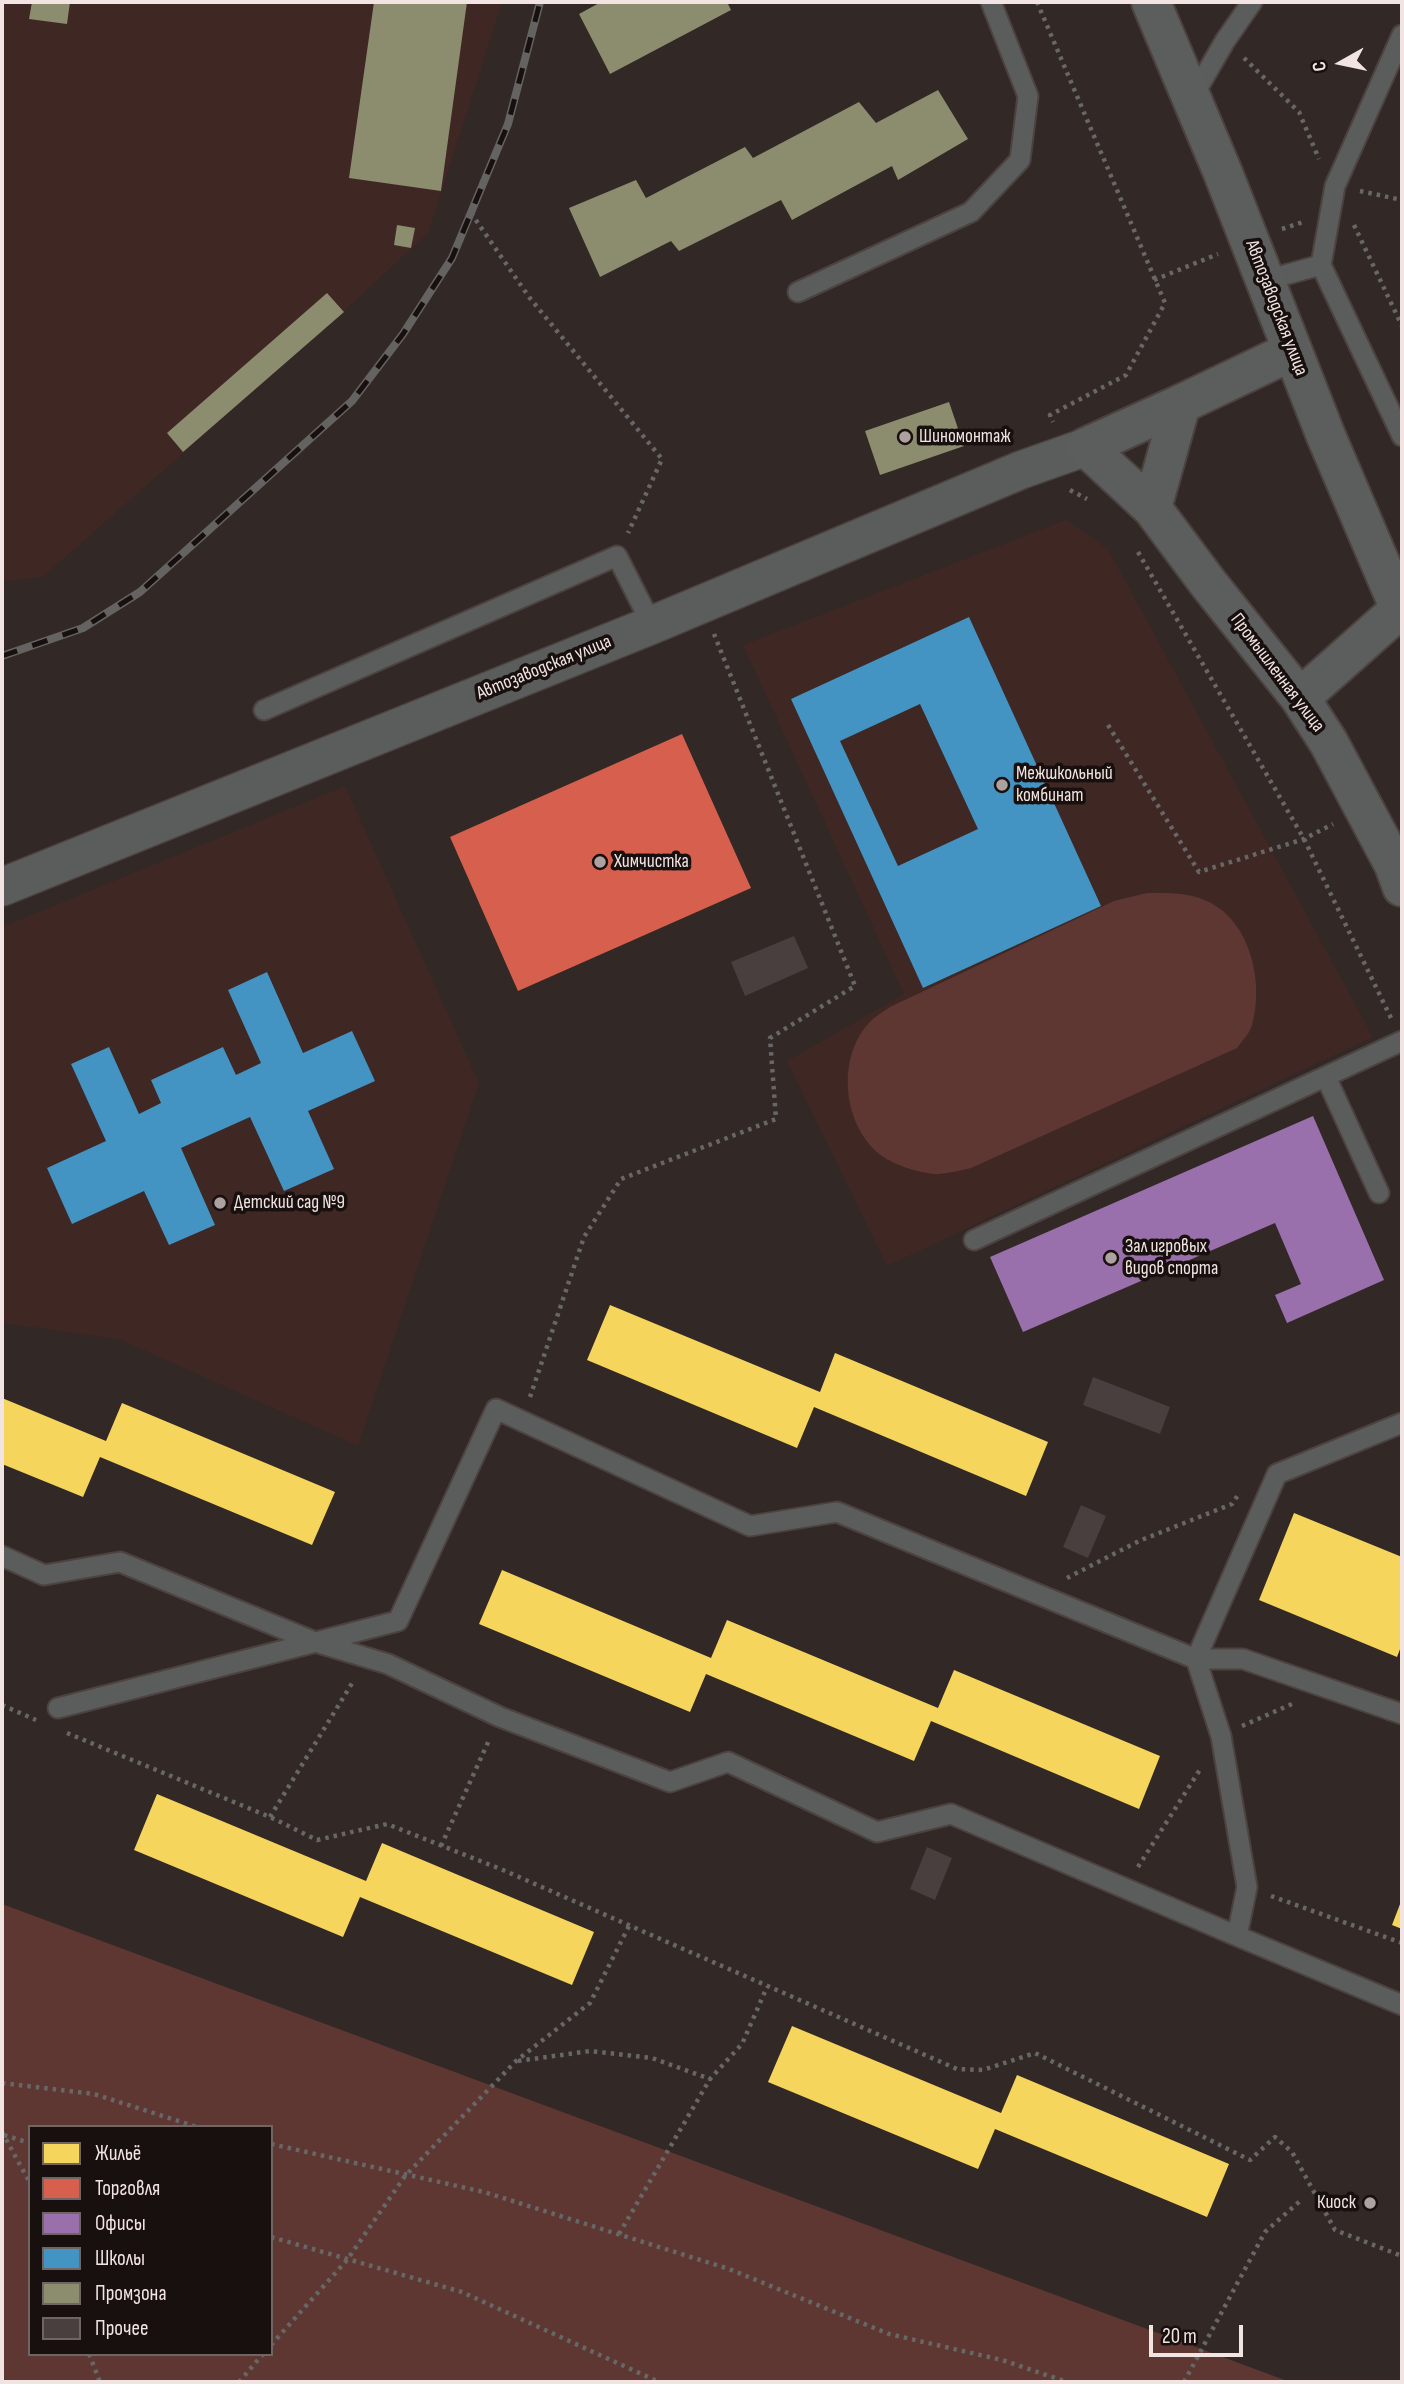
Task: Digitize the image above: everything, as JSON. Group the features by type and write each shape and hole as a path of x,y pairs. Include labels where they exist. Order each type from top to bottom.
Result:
{"street":[{"name":"Автозаводская улица","path":"1151,2 1401,612"},
{"path":"1076,450 1292,351"},
{"path":"1152,509 1181,404"},
{"name":"Промышленная улица","path":"1076,450 1152,509 1300,698 1329,743 1394,865 1402,887"},
{"name":"Автозаводская улица","path":"2,887 652,625 1021,470 1076,450"},
{"path":"1300,698 1401,612"}],"lane":[{"path":"798,292 971,212 1020,160 1028,96 990,2"},
{"path":"1192,99 1225,41 1252,2"},
{"path":"1402,35 1335,186 1321,265 1402,436"},
{"path":"1266,280 1321,265"},
{"path":"264,709 617,556 652,625"},
{"path":"974,1240 1326,1077 1399,1035"},
{"path":"1326,1077 1379,1193"},
{"path":"58,1709 398,1621 495,1409 750,1526 836,1512 1196,1659 1243,1659 1402,1714"},
{"path":"1237,1936 1247,1887 1221,1736 1196,1659 1277,1475 1402,1423"},
{"path":"2,1556 44,1575 120,1562 316,1642 388,1664 500,1717 670,1782 728,1762 877,1832 951,1814 1402,2005"}],"path":[{"path":"1037,2 1165,303 1126,375 1050,415 1076,450 1066,487 1089,500"},
{"path":"1258,71 1299,112"},
{"path":"1335,186 1402,200"},
{"path":"471,213 528,297 662,459 617,556"},
{"path":"1138,552 1304,839 1399,1035"},
{"path":"522,1421 584,1237 621,1179 776,1119 770,1038 855,986 712,630"},
{"path":"1108,725 1199,872 1304,839 1362,808"},
{"path":"1065,1579 1139,1542 1231,1504 1246,1485"},
{"path":"270,1817 367,1658"},
{"path":"1221,1736 1325,1689"},
{"path":"3,1707 37,1720"},
{"path":"441,1846 500,1717"},
{"path":"61,1731 270,1817 317,1840 387,1824 957,2069 983,2070 1035,2053 1250,2161 1275,2137 1292,2152 1335,2230 1402,2256"},
{"path":"1124,1888 1183,1796"},
{"path":"1247,1887 1402,1943"},
{"path":"273,2343 347,2260 405,2176 516,2061 590,2003 629,1926"},
{"path":"619,2234 710,2079 742,2044 767,1987"},
{"path":"516,2061 590,2051 652,2058 710,2079"},
{"path":"2,2083 94,2094 191,2125"},
{"path":"2,2134 28,2143"},
{"path":"2,2134 28,2180"},
{"path":"273,2144 484,2192 729,2269 889,2334 1002,2360 1067,2382"},
{"path":"1184,2382 1265,2232 1300,2202"},
{"path":"273,2238 463,2292 659,2382"},
{"path":"90,2356 100,2382"},
{"path":"239,2382 261,2356"}],"shaded area":[{"path":"2,2 502,2 428,233 343,312 44,576 2,582"},
{"path":"1066,520 1108,549 1373,1037 887,1266 787,1061 904,994 743,645"},
{"name":"Детский сад №9","path":"345,786 479,1083 358,1446 119,1339 2,1323 2,927"},
{"path":"1147,893 1171,893 1203,899 1225,913 1245,940 1255,974 1255,1009 1251,1028 1237,1048 971,1168 939,1174 917,1171 888,1160 869,1143 852,1111 848,1074 858,1039 873,1019 890,1007 1114,901"},
{"path":"2,1904 1290,2382 2,2382"}],"building: Жильё":[{"path":"610,1305 820,1392 835,1353 1048,1442 1026,1496 814,1407 797,1448 587,1360"},
{"path":"2,1398 106,1441 122,1403 335,1492 312,1545 100,1457 83,1497 2,1464"},
{"path":"1294,1513 1402,1557 1402,1644 1397,1657 1259,1600"},
{"path":"502,1570 711,1658 727,1620 938,1708 954,1670 1160,1756 1139,1809 931,1721 914,1761 706,1674 690,1712 479,1624"},
{"path":"157,1794 366,1881 382,1843 594,1932 572,1985 360,1897 343,1937 134,1850"},
{"path":"1402,1899 1402,1929 1392,1925"},
{"path":"792,2026 1001,2113 1017,2075 1229,2164 1207,2217 995,2129 978,2169 768,2082"}],"building: Торговля":[{"name":"Химчистка","path":"682,734 751,888 518,991 450,837"}],"building: Офисы":[{"path":"1313,1116 1384,1280 1287,1323 1275,1295 1301,1284 1275,1223 1023,1332 990,1257"}],"building: Школы":[{"name":"Межшкольный комбинат","path":"969,617 1101,906 923,988 791,699","holes":["920,704 978,829 898,866 840,741"]},
{"path":"267,972 303,1053 352,1031 375,1081 308,1111 334,1169 284,1191 250,1117 181,1148 215,1225 169,1245 144,1191 72,1224 47,1168 106,1141 71,1064 109,1047 139,1114 161,1103 151,1080 223,1047 236,1075 261,1063 228,990"}],"building: Промзона":[{"path":"32,2 70,2 67,24 29,19"},
{"path":"374,2 467,2 441,191 349,178"},
{"path":"601,2 727,2 731,10 610,74 579,14"},
{"path":"938,90 968,139 898,180 892,166 792,220 781,200 679,251 671,241 600,277 569,208 636,180 646,198 745,147 753,158 859,102 876,123"},
{"path":"397,225 415,228 411,248 394,245"},
{"path":"327,293 344,312 183,452 167,433"},
{"path":"949,402 964,446 880,475 865,431"}],"building: Прочее":[{"path":"794,936 808,968 745,996 731,962"},
{"path":"1093,1377 1170,1407 1160,1434 1083,1405"},
{"path":"1081,1505 1106,1516 1088,1558 1063,1547"},
{"path":"927,1847 952,1858 935,1900 910,1889"}],"railway":[{"path":"2,656 83,628 140,592 352,401 403,334 452,258 508,124 540,2"}],"place":[{"name":"Шиномонтаж","path":"905,437"},
{"name":"Межшкольный комбинат","path":"1002,785"},
{"name":"Химчистка","path":"600,862"},
{"name":"Детский сад №9","path":"220,1203"},
{"name":"Зал игровых видов спорта","path":"1111,1258"},
{"name":"Киоск","path":"1370,2203"}]}
